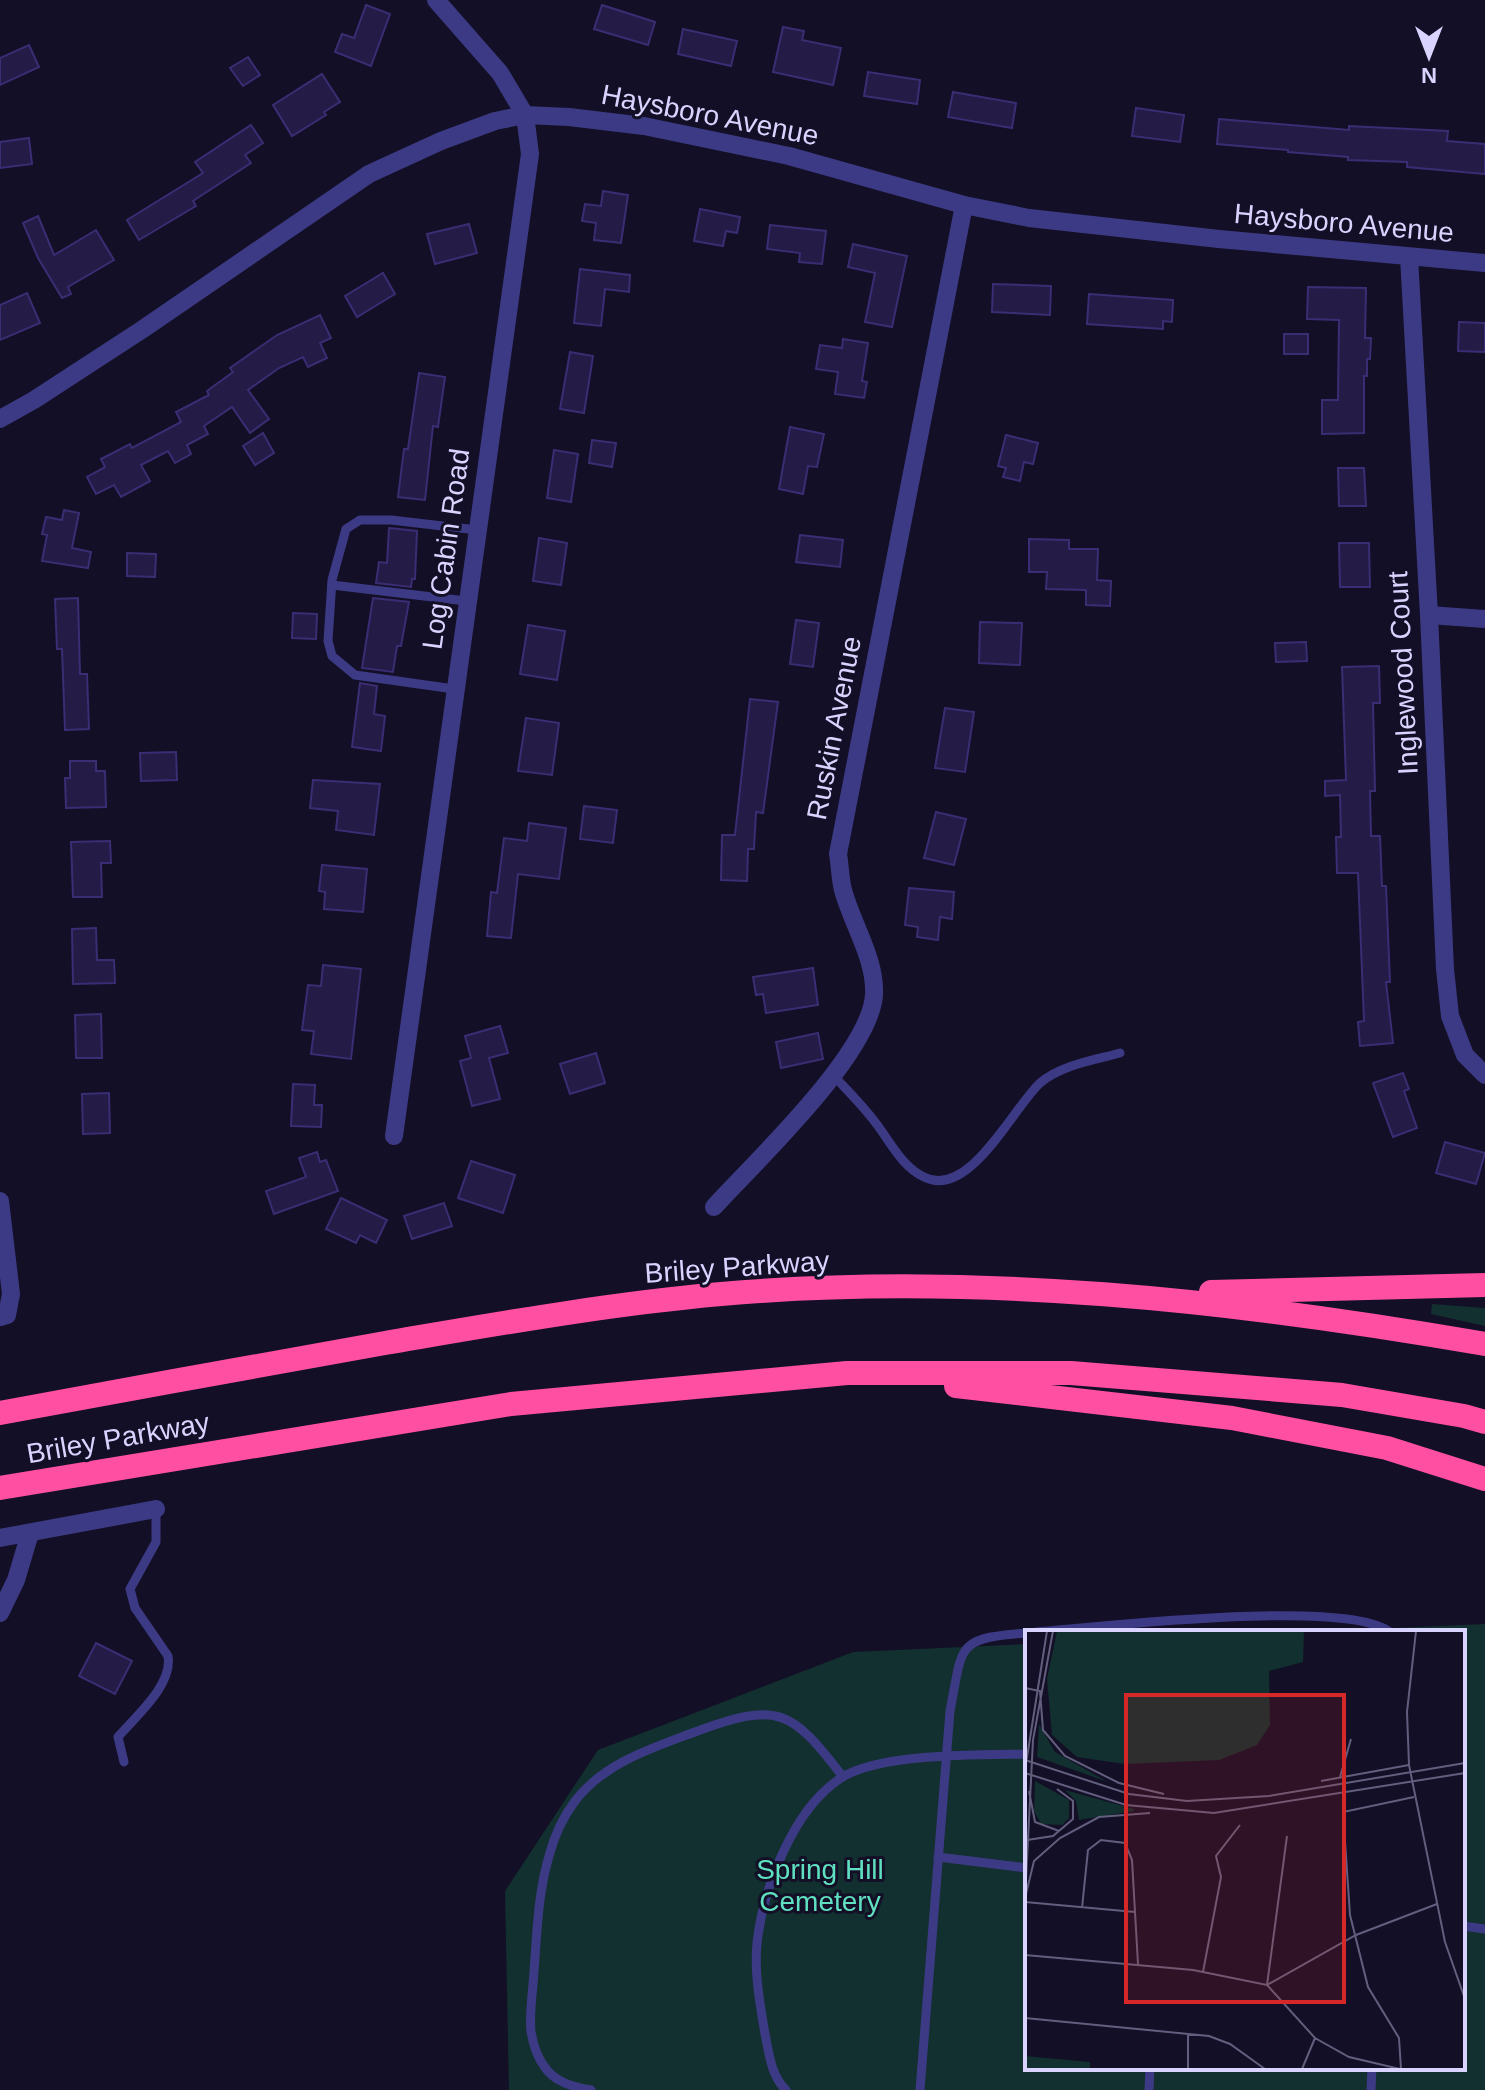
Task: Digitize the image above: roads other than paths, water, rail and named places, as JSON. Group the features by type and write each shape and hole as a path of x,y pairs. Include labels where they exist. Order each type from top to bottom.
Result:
{"highway":[{"path":"1125,1294 1485,1285"},
{"name":"Briley Parkway","path":"0,1413 557,1313 722,1294 888,1287 1125,1294 1355,1321 1485,1344"},
{"path":"847,1373 1232,1418 1387,1448 1485,1479"},
{"name":"Briley Parkway","path":"0,1488 511,1404 847,1373 1087,1374 1342,1395 1485,1422"}],"street":[{"name":"Log Cabin Road","path":"394,1136 530,154 525,115 500,73 436,0"},
{"name":"Haysboro Avenue","path":"0,419 131,337 369,174 441,141 495,121 525,115 644,126 789,156 964,205 1029,218 1485,263"},
{"name":"Ruskin Avenue","path":"714,1207 834,1076 864,1026 874,996 871,968 843,888 838,854 964,205"},
{"name":"Inglewood Court","path":"1409,257 1446,985 1450,1016 1465,1055 1485,1075"},
{"path":"1429,615 1485,619"},
{"path":"0,1201 11,1294 4,1316"},
{"path":"0,1538 156,1509"},
{"path":"0,1613 16,1580 30,1533"}],"lane":[{"path":"454,689 355,675 332,656 328,641 332,585 346,529 360,520 391,520 477,530"},
{"path":"332,585 466,601"},
{"path":"834,1076 875,1121 905,1164 924,1177 937,1181 951,1180 969,1168 1041,1083 1064,1069 1120,1053"},
{"path":"124,1762 118,1737 166,1680 170,1666 168,1656 135,1608 130,1589 156,1542 156,1509"},
{"path":"1061,1630 1226,1617 1328,1617 1370,1621 1386,1630"},
{"path":"920,2090 950,1711 961,1654 979,1638 1025,1633"},
{"path":"591,2090 565,2084 551,2075 543,2065 531,2031 541,1892 554,1842 576,1800 600,1777 629,1758 718,1724 760,1714 782,1718 804,1730 843,1777"},
{"path":"786,2090 772,2068 760,2004 757,1973 760,1923 788,1840 817,1798 843,1777 888,1763 1025,1754"},
{"path":"938,1857 1025,1868"},
{"path":"1465,1926 1485,1929"},
{"path":"1149,2090 1150,2070"},
{"path":"1371,2090 1372,2070"}],"park label":[{"name":"Spring Hill Cemetery","path":"820,1885"}]}
